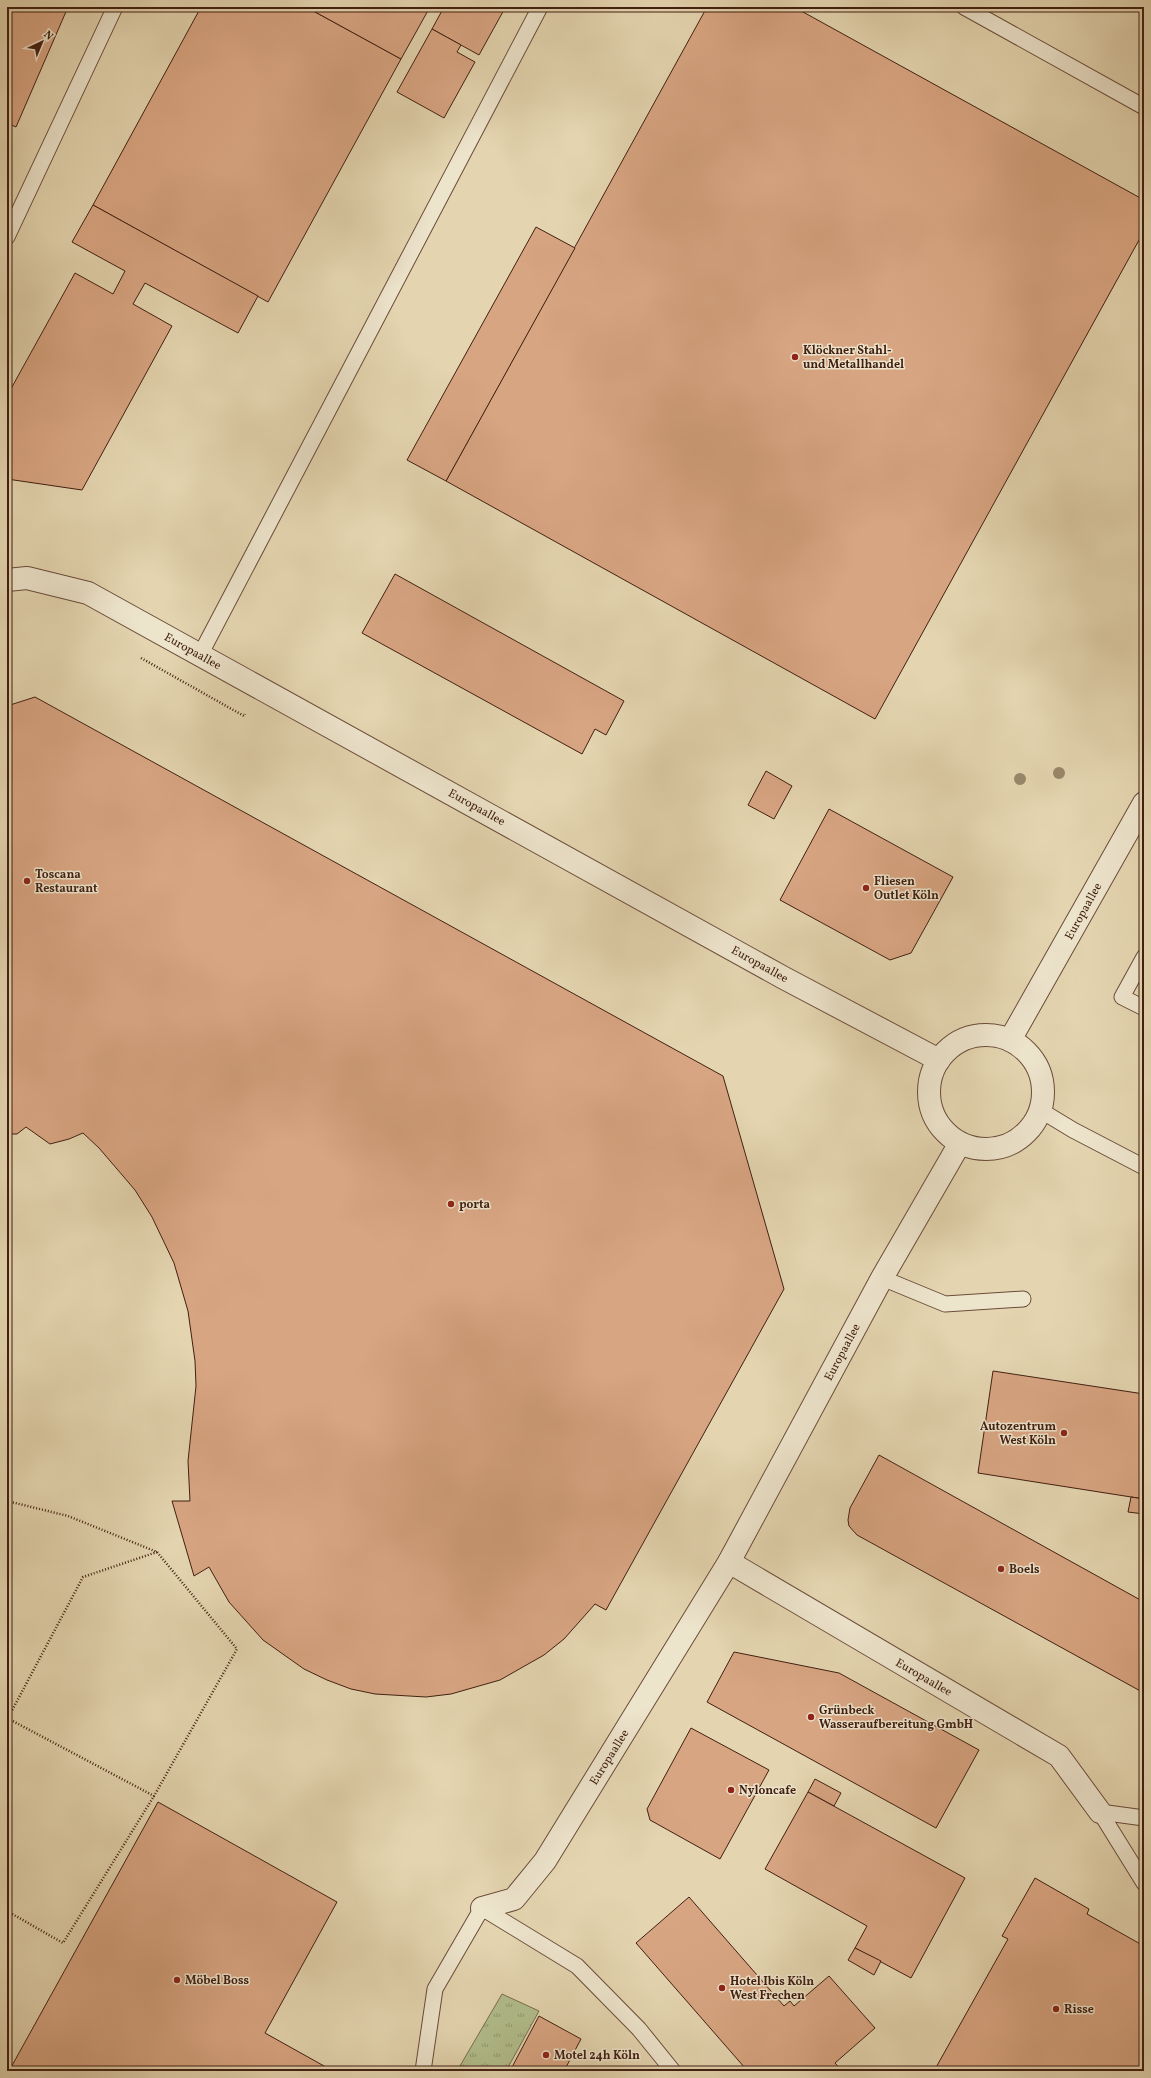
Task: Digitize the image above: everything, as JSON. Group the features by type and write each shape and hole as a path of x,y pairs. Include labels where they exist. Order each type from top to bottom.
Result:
{"street":[{"name":"Europaallee","path":"7,580 27,578 88,593 791,982 939,1060"},
{"name":"Europaallee","path":"1010,1040 1144,803"},
{"path":"991,1035 1010,1040 1027,1052 1039,1069 1043,1089 1040,1110 1031,1127 1017,1140 999,1148 979,1149 960,1143 947,1134 937,1121 931,1106 929,1090 932,1074 939,1060 953,1045 971,1037 991,1035"},
{"name":"Europaallee","path":"482,1908 514,1899 545,1861 729,1562 882,1278 960,1143"},
{"name":"Europaallee","path":"729,1562 1059,1756 1100,1812"}],"lane":[{"path":"7,237 115,7"},
{"path":"200,655 540,7"},
{"path":"964,7 1144,107"},
{"path":"1144,957 1122,997 1144,1008"},
{"path":"1040,1110 1073,1130 1144,1167"},
{"path":"882,1278 944,1304 1023,1299"},
{"path":"1100,1812 1144,1818"},
{"path":"1100,1812 1144,1884"},
{"path":"424,2071 435,1989 482,1908 576,1966 639,2029 673,2071"}],"path":[{"path":"7,1501 68,1516 158,1552 237,1649 154,1796 63,1943 7,1911"},
{"path":"154,1796 8,1718 83,1577 158,1552"}],"green space":[{"path":"502,1994 539,2011 506,2071 457,2071"}],"building":[{"path":"7,7 68,7 16,127 7,123"},
{"path":"201,7 306,7 401,59 268,302 93,205"},
{"path":"306,7 430,7 401,59"},
{"path":"444,7 505,8 479,55 432,29"},
{"name":"Klöckner Stahl- und Metallhandel","path":"707,7 794,7 1144,200 1144,231 875,719 446,481"},
{"path":"432,29 461,45 457,52 475,62 444,118 397,92"},
{"path":"93,205 258,296 238,333 145,283 133,304 172,326 82,490 7,479 7,396 75,273 113,294 125,271 72,242"},
{"path":"536,227 575,248 446,481 407,460"},
{"path":"395,574 624,701 606,735 595,729 582,754 362,633"},
{"name":"porta","path":"35,697 723,1076 784,1289 606,1610 595,1604 564,1639 544,1655 500,1680 451,1694 426,1697 375,1694 351,1689 304,1669 263,1640 229,1602 209,1567 194,1576 172,1501 190,1501 188,1461 196,1386 195,1361 188,1311 174,1263 152,1217 135,1190 99,1148 83,1133 69,1139 50,1144 26,1127 17,1134 7,1134 7,706"},
{"path":"766,771 792,786 774,819 748,805"},
{"name":"Fliesen Outlet Köln","path":"829,809 953,877 911,953 890,960 780,900"},
{"name":"Autozentrum West Köln","path":"993,1371 1144,1394 1144,1499 978,1473"},
{"name":"Boels","path":"879,1455 1144,1602 1144,1693 857,1535 849,1526 848,1520 850,1508"},
{"path":"1131,1497 1144,1499 1144,1514 1128,1512"},
{"path":"734,1652 839,1673 979,1750 936,1828 707,1702"},
{"path":"691,1728 769,1770 720,1859 650,1820 647,1809"},
{"path":"815,1779 841,1793 834,1806 808,1792"},
{"path":"808,1792 965,1878 911,1978 855,1948 867,1926 765,1869"},
{"name":"Möbel Boss","path":"158,1802 337,1902 265,2033 333,2071 9,2071"},
{"name":"Risse","path":"1035,1878 1089,1909 1087,1914 1144,1946 1144,2071 934,2071 1008,1939 1002,1936"},
{"name":"Hotel Ibis Köln West Frechen","path":"689,1897 784,2006 790,2001 794,2006 829,1976 875,2028 835,2063 842,2071 742,2071 745,2068 636,1943"},
{"path":"855,1948 881,1961 874,1975 848,1960"},
{"name":"Motel 24h Köln","path":"539,2016 581,2039 564,2071 510,2071"}],"place":[{"name":"Klöckner Stahl- und Metallhandel","path":"795,357"},
{"name":"Toscana Restaurant","path":"27,881"},
{"name":"Fliesen Outlet Köln","path":"866,888"},
{"name":"porta","path":"451,1204"},
{"name":"Autozentrum West Köln","path":"1064,1433"},
{"name":"Boels","path":"1001,1569"},
{"name":"Grünbeck Wasseraufbereitung GmbH","path":"811,1717"},
{"name":"Nyloncafe","path":"731,1790"},
{"name":"Möbel Boss","path":"177,1980"},
{"name":"Hotel Ibis Köln West Frechen","path":"722,1988"},
{"name":"Risse","path":"1056,2009"},
{"name":"Motel 24h Köln","path":"546,2055"}]}
